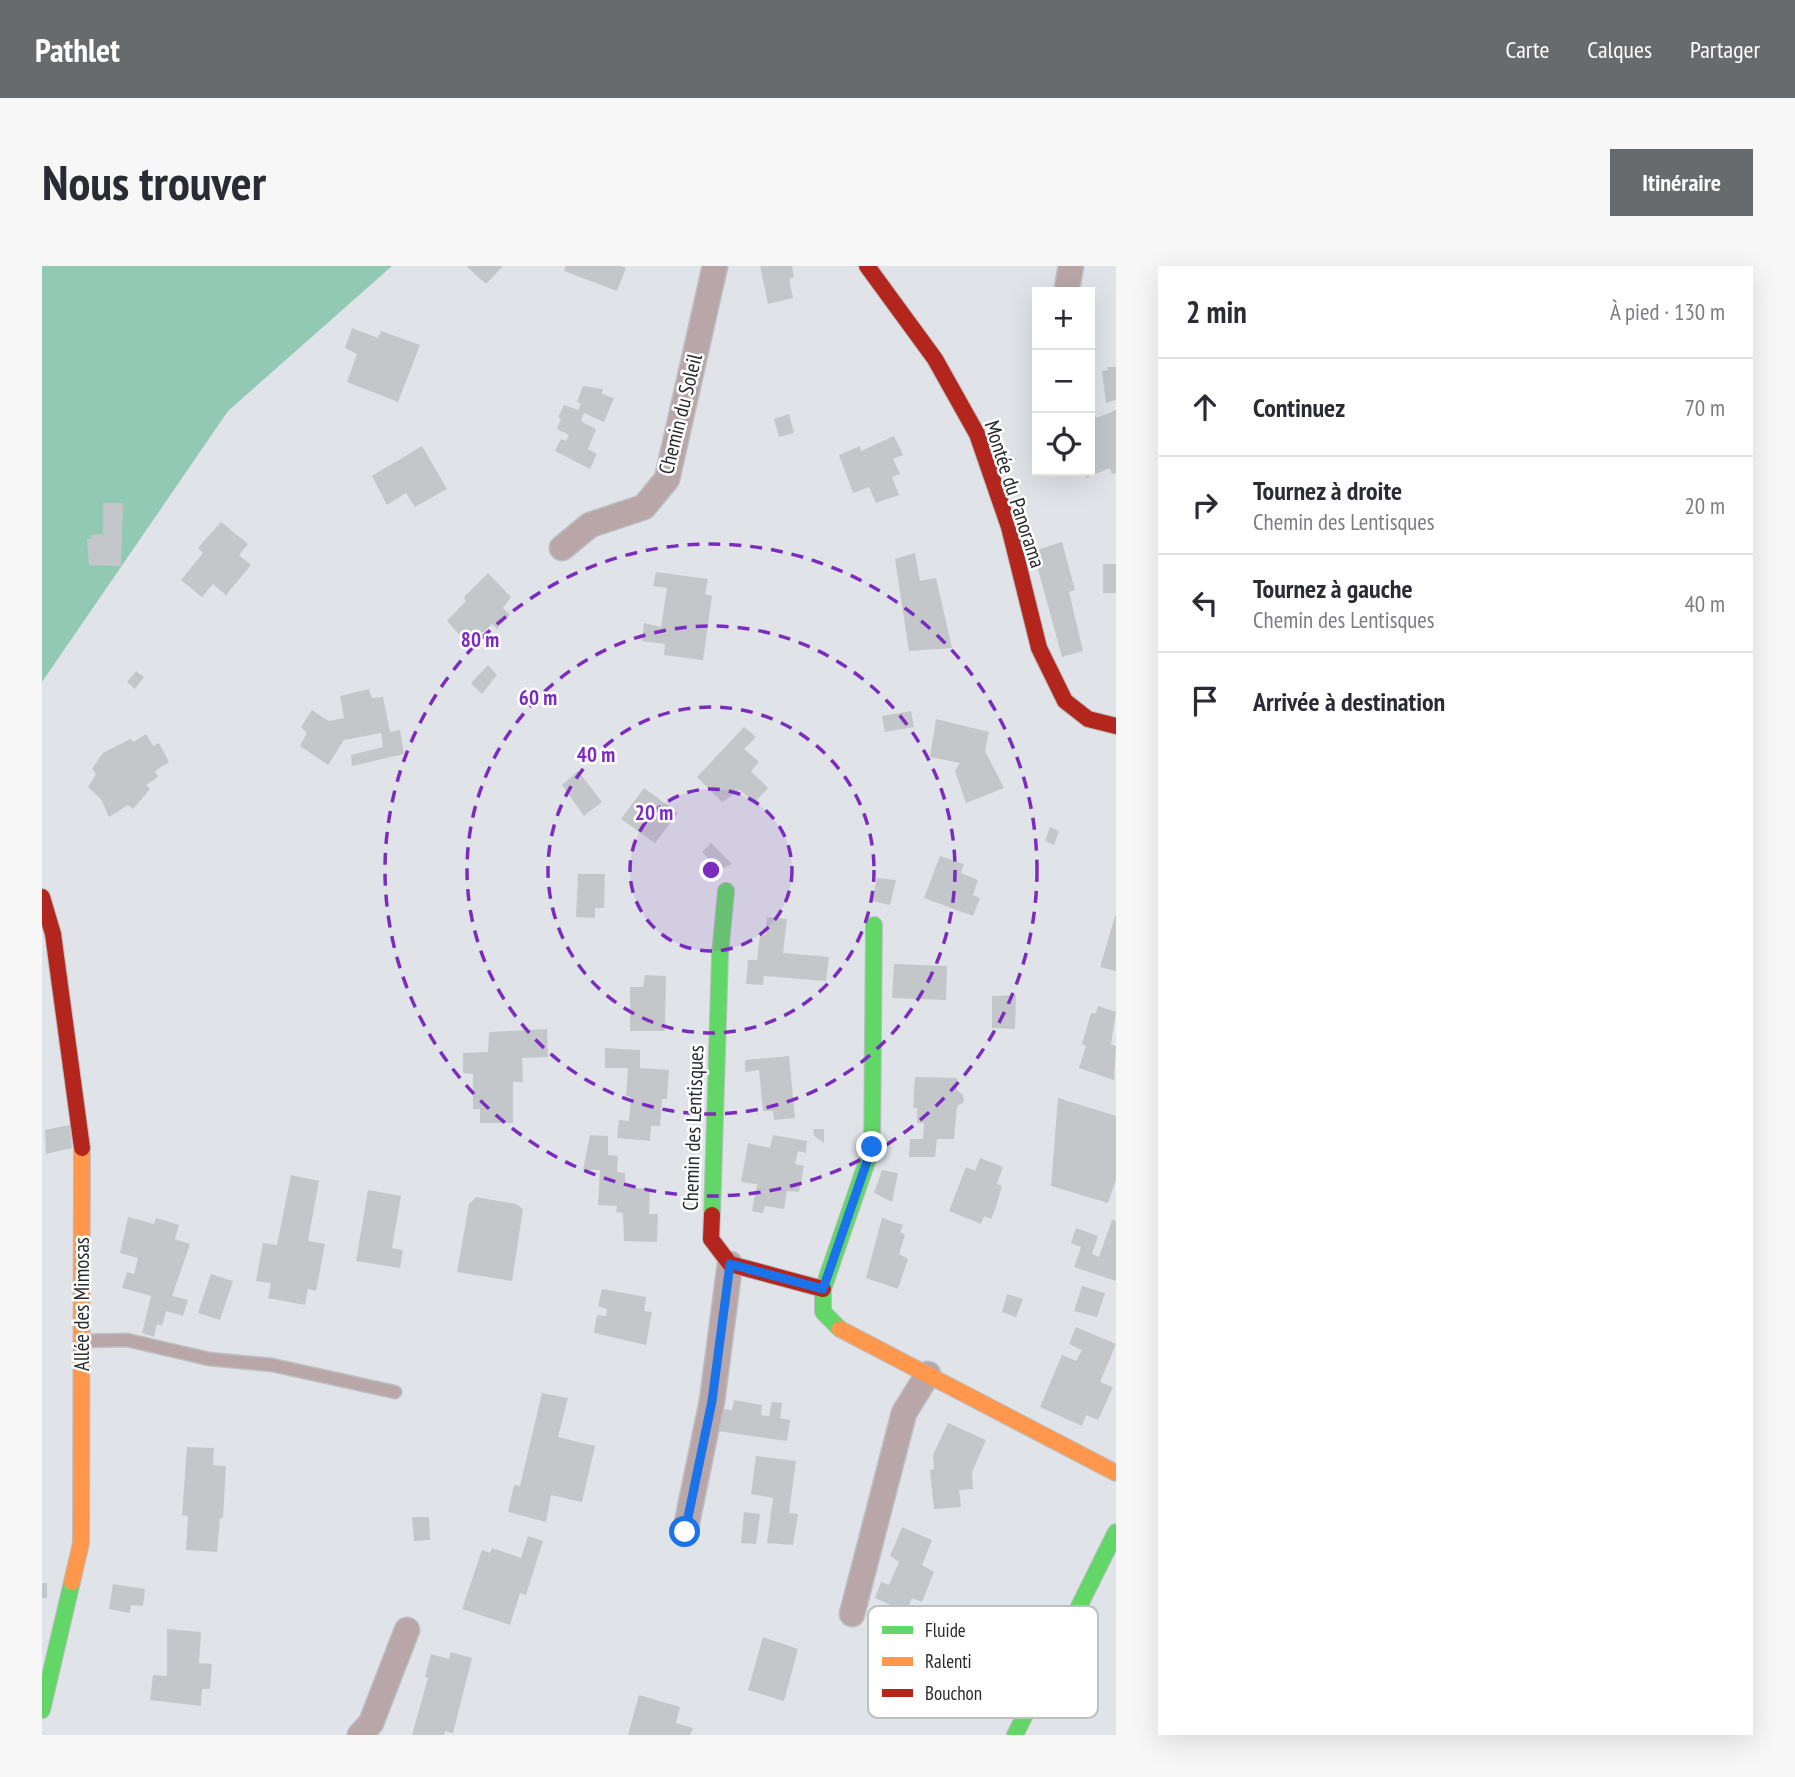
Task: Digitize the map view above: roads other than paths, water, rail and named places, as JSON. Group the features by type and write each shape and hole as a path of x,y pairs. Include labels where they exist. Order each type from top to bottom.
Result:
{"street":[{"name":"Chemin du Soleil","path":"562,548 590,525 644,507 667,479 715,266"},
{"name":"Montée du Panorama","path":"867,266 935,359 977,434 1009,527 1040,648 1065,701 1088,719 1116,726"},
{"name":"Chemin des Lentisques","path":"726,891 720,954 711,1239 730,1264"},
{"name":"Allée des Mimosas","path":"42,897 53,934 82,1133 81,1543 49,1639 42,1710"},
{"path":"874,925 872,1147 823,1289 823,1312 842,1332 928,1374 1116,1474"},
{"path":"685,1532 712,1401 730,1264 823,1289"},
{"path":"852,1614 904,1413 928,1374"},
{"path":"1079,1606 1116,1532"},
{"path":"360,1735 371,1723 407,1630"},
{"path":"1015,1735 1023,1718"}],"lane":[{"path":"82,1341 127,1340 209,1359 272,1365 395,1392"}]}
